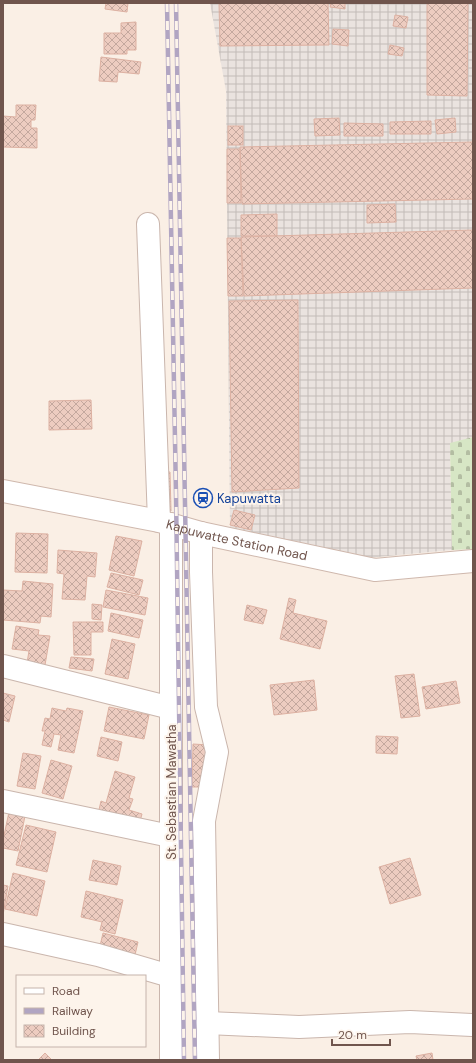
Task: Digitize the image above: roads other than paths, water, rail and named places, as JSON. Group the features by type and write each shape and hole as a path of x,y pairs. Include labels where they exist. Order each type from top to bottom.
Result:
{"street":[{"name":"St. Sebastian Mawatha","path":"148,224 165,523 171,708 171,1060"},
{"name":"Kapuwatte Station Road","path":"3,491 165,523 201,533 375,570 473,561"},
{"path":"201,533 206,707 217,752 204,821 208,1060"},
{"path":"3,666 171,708"},
{"path":"3,801 170,836"},
{"path":"3,934 98,955 170,976"},
{"path":"207,1023 299,1027 410,1022 472,1025"}],"railway":[{"path":"167,3 184,1060"},
{"path":"176,3 195,1060"}],"place":[{"name":"Kapuwatta","path":"203,498"}]}
